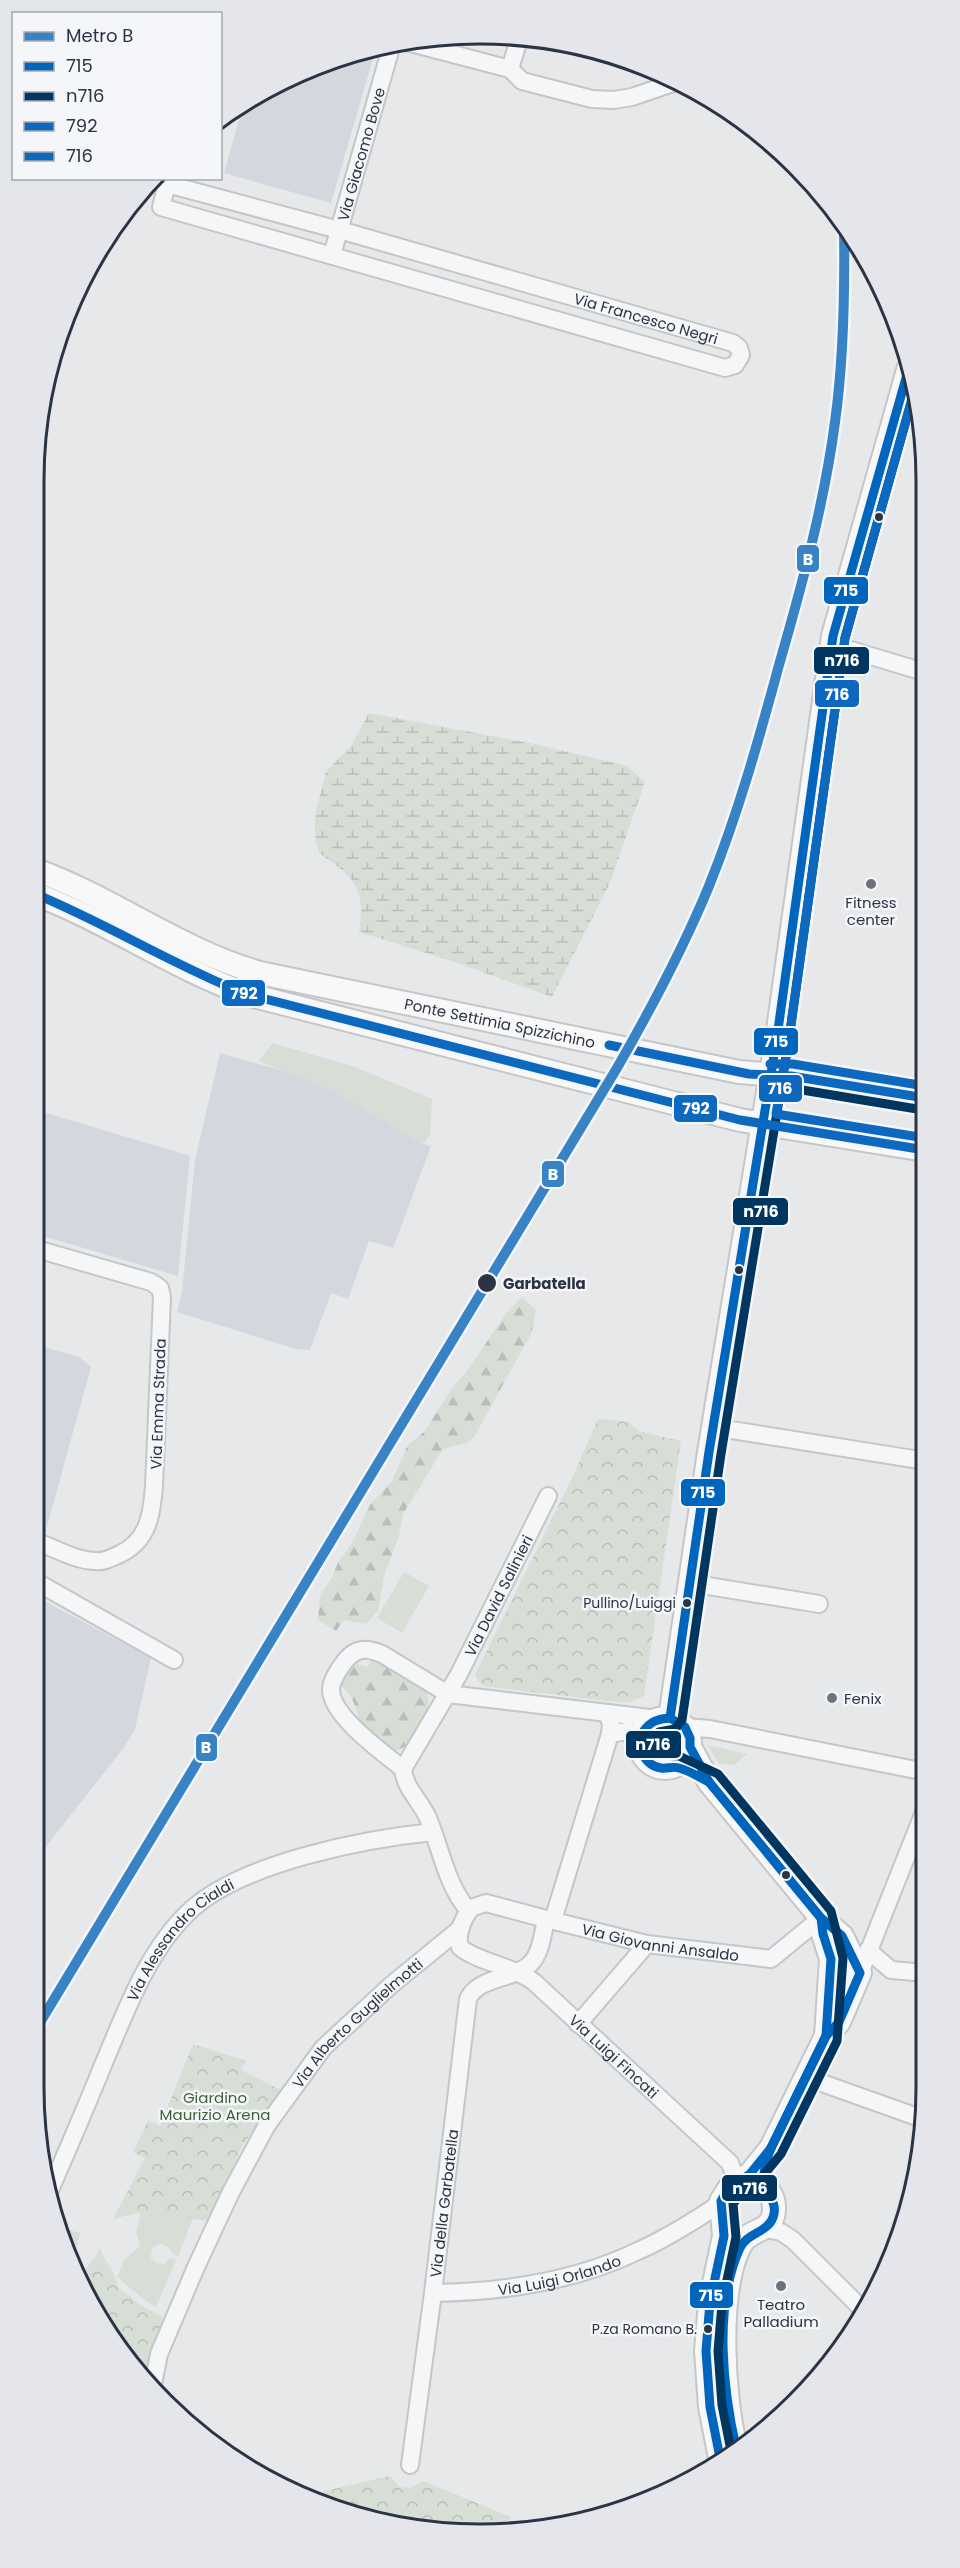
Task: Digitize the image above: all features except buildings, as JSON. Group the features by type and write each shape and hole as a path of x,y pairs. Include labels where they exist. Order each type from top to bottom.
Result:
{"street":[{"path":"510,69 517,45"},
{"path":"425,47 510,69 522,81 592,99 614,100 632,97 666,86"},
{"name":"Via Giacomo Bove","path":"340,231 389,53"},
{"name":"Via Francesco Negri","path":"159,184 161,207 725,368 735,365 741,355 739,348 733,343 161,182"},
{"path":"333,255 340,231"},
{"path":"675,1767 687,1756 676,1728 690,1583 712,1427 762,1124 753,1074 831,644 905,380"},
{"path":"896,410 911,414"},
{"path":"831,644 916,670"},
{"name":"Ponte Settimia Spizzichino","path":"44,873 206,954 250,970 753,1074 791,1076 916,1097"},
{"name":"Ponte Settimia Spizzichino","path":"44,898 74,910 195,973 246,994 729,1117 916,1149"},
{"name":"Via Emma Strada","path":"44,1251 151,1282 160,1288 162,1297 154,1486 152,1514 148,1526 136,1544 124,1553 106,1560 85,1560 44,1544"},
{"path":"712,1427 916,1459"},
{"name":"Via David Salinieri","path":"403,1768 448,1695 548,1496"},
{"path":"690,1583 819,1604"},
{"path":"44,1586 174,1660"},
{"path":"461,1928 469,1911 458,1897 423,1809 407,1786 403,1768 357,1730 336,1703 332,1687 344,1662 355,1651 370,1649 386,1656 448,1695 607,1713 676,1728 709,1782 816,1912 842,1936 859,1978"},
{"path":"517,1971 530,1965 534,1959 594,1790 610,1734 611,1724 607,1713"},
{"path":"709,1782 675,1767 660,1768 647,1761 642,1753 640,1738 646,1726 710,1729 916,1770"},
{"path":"610,1734 628,1731 640,1738"},
{"name":"Via Alessandro Cialdi","path":"54,2181 139,1985 164,1942 190,1910 226,1887 268,1868 317,1854 432,1832"},
{"path":"766,2188 765,2174 774,2142 826,2036 839,2022 859,1978 868,1950 916,1832"},
{"name":"Via Giovanni Ansaldo","path":"469,1911 476,1905 486,1903 647,1944 771,1959 816,1912"},
{"path":"816,1912 831,1959 841,1981 859,1978"},
{"name":"Via Luigi Fincati","path":"461,1928 459,1943 464,1950 517,1971 534,1982 730,2163 739,2182"},
{"name":"Via Alberto Guglielmotti","path":"154,2378 159,2354 231,2192 267,2125 323,2048 390,1986 461,1928"},
{"path":"578,2024 647,1944"},
{"path":"868,1950 881,1964 894,1970 916,1972"},
{"path":"826,2036 831,1959"},
{"name":"Via della Garbatella","path":"410,2464 468,1999 479,1987 517,1971"},
{"path":"805,2077 916,2117"},
{"path":"735,2442 729,2418 724,2357 727,2306 722,2210 730,2187 739,2182 774,2142"},
{"path":"719,2453 710,2407 706,2360 708,2316 724,2271 741,2244 773,2218 775,2207 772,2196 766,2188 752,2181 739,2182"},
{"name":"Via Luigi Orlando","path":"433,2293 516,2288 568,2277 639,2251 712,2209 722,2210"},
{"path":"722,2210 733,2231 781,2232 798,2245 858,2305"}],"shaded area":[{"path":"374,57 331,203 224,173 240,115 313,77"},
{"path":"220,1053 291,1073 337,1093 423,1144 431,1146 393,1248 369,1241 348,1299 331,1293 310,1350 296,1349 177,1312 182,1291 195,1160"},
{"path":"44,1112 190,1156 178,1276 44,1236"},
{"path":"44,1347 79,1357 91,1367 44,1537"},
{"path":"44,1601 151,1658 135,1729 125,1746 44,1849"}],"green space":[{"path":"369,713 535,744 627,766 645,782 610,883 552,997 452,961 359,932 361,904 359,894 349,877 319,853 315,836 315,815 326,771 351,746"},
{"path":"273,1043 355,1067 432,1099 430,1135 423,1144 337,1093 259,1061"},
{"path":"522,1297 536,1310 532,1332 474,1437 467,1443 443,1449 403,1514 399,1536 384,1576 378,1611 366,1624 344,1620 336,1631 318,1620 320,1595 332,1578 338,1562 351,1545 370,1505 392,1481 408,1445 424,1432 455,1384 465,1374 505,1315"},
{"path":"598,1419 629,1422 638,1431 681,1441 644,1696 630,1702 607,1701 482,1686 475,1675 574,1474"},
{"path":"404,1572 429,1586 402,1633 377,1618"},
{"path":"371,1660 393,1666 401,1675 416,1683 428,1694 429,1713 408,1745 398,1750 389,1750 382,1737 361,1724 352,1699 341,1685 346,1672 357,1664 367,1667"},
{"path":"707,1745 747,1754 734,1765 720,1764"},
{"name":"Giardino Maurizio Arena","path":"193,2044 246,2061 241,2070 281,2090 242,2146 209,2221 141,2212 113,2219 145,2158 133,2152 148,2121 160,2126"},
{"path":"141,2212 193,2218 178,2256 162,2244 153,2248 151,2258 156,2263 164,2264 171,2258 176,2260 156,2307 117,2277 125,2259 140,2246 136,2232"},
{"path":"68,2230 81,2233 75,2250"},
{"path":"100,2248 118,2287 139,2304 164,2318 146,2369 117,2331 85,2271"},
{"path":"390,2476 400,2487 410,2488 423,2481 511,2517 508,2524 451,2524 423,2521 367,2510 318,2493"}],"railway":[{"path":"305,1572 349,1513"}],"metro line":[{"name":"B","path":"44,2016 617,1068 666,978 699,909 720,859 764,721 819,514 835,422 840,373 844,300 844,239"}],"transit line":[{"name":"715","path":"670,1718 709,1452 777,1037 833,636 905,381"},
{"name":"n716","path":"730,2446 722,2405 718,2351 722,2304 736,2237 733,2204 739,2196 758,2182 781,2154 837,2041 843,1958 831,1911 718,1774 679,1756 660,1755 653,1743 659,1732 675,1729 682,1720 721,1454 789,1039 845,638 910,406"},
{"name":"716","path":"910,406 845,638 789,1039 776,1114 916,1137"},
{"name":"792","path":"44,898 246,994 740,1120 916,1149"},
{"name":"792","path":"609,1045 749,1074 791,1076 916,1097"},
{"name":"716","path":"770,1064 793,1064 916,1084"},
{"name":"n716","path":"770,1088 790,1088 916,1109"},
{"name":"715","path":"670,1718 685,1727 690,1738 690,1747 709,1782 679,1768 655,1766 646,1759 640,1743 643,1732 655,1721 670,1718"},
{"name":"715","path":"709,1782 821,1918"},
{"name":"715","path":"709,1782 821,1918"},
{"name":"715","path":"821,1918 842,1936 860,1973 839,2022 826,2036"},
{"name":"715","path":"821,1918 823,1934 831,1959 826,2036"},
{"name":"715","path":"771,2148 826,2036"},
{"name":"715","path":"771,2148 826,2036"},
{"name":"715","path":"719,2453 710,2407 706,2351 710,2302 724,2236 721,2201 730,2187 750,2174 771,2148"},
{"name":"715","path":"735,2442 728,2403 723,2349 726,2296 740,2248 743,2243 768,2225 774,2214 764,2178 771,2148"}],"place":[{"name":"Fitness center","path":"871,884"},
{"name":"Garbatella","path":"487,1283"},
{"name":"Pullino/Luiggi","path":"687,1603"},
{"name":"Fenix","path":"832,1698"},
{"name":"Teatro Palladium","path":"781,2286"},
{"name":"P.za Romano B.","path":"708,2329"}]}
